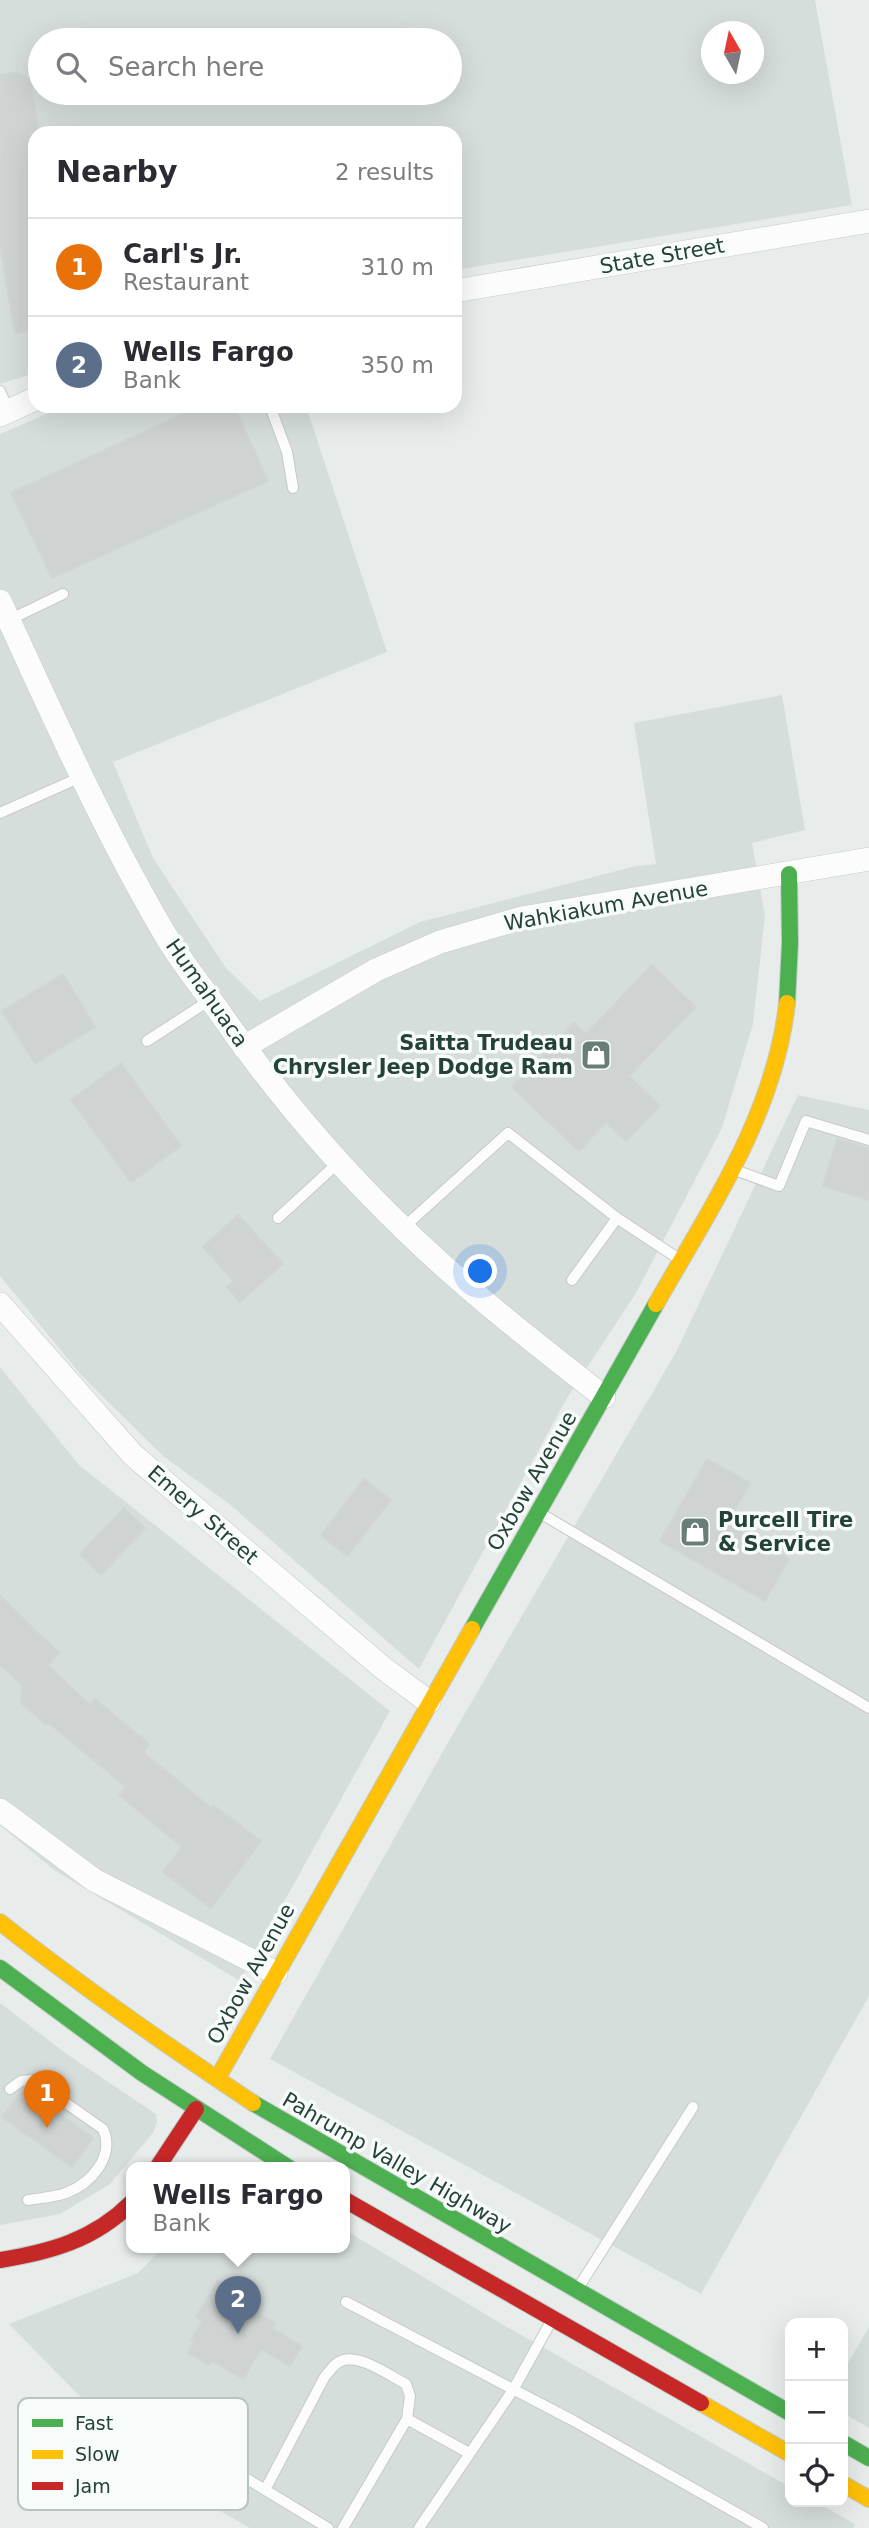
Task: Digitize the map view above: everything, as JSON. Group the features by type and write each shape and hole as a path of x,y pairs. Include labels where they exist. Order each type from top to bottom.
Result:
{"main road":[{"name":"Oxbow Avenue","path":"217,2079 733,1169 760,1108 777,1054 787,1004 791,952 789,874"},
{"name":"Pahrump Valley Highway","path":"0,1922 68,1976 152,2036 264,2110 573,2295 785,2410"},
{"path":"0,1968 127,2041"},
{"path":"0,1968 71,2023 280,2162"},
{"path":"200,2085 217,2079"},
{"path":"161,2162 197,2109 203,2105 219,2105"},
{"path":"350,2177 419,2201"},
{"path":"350,2203 556,2314 785,2451"},
{"path":"0,2260 53,2250 83,2240 126,2208"},
{"path":"845,2444 869,2458"},
{"path":"848,2487 869,2499"}],"street":[{"name":"State Street","path":"462,290 869,221"},
{"path":"3,406 28,401"},
{"name":"Humahuaca","path":"4,610 81,777 170,942 244,1047 339,1162 403,1228 463,1283 604,1397"},
{"name":"Wahkiakum Avenue","path":"244,1047 376,970 440,942 522,918 869,859"},
{"name":"Emery Street","path":"0,1304 133,1455 383,1668 429,1702"},
{"path":"0,1810 94,1880 276,1973"}],"lane":[{"path":"273,413 288,452 293,488"},
{"path":"4,610 63,594"},
{"path":"0,813 81,777"},
{"path":"147,1041 210,1000"},
{"path":"733,1169 779,1186 806,1121 869,1140"},
{"path":"403,1228 508,1133 617,1218 682,1261"},
{"path":"278,1218 339,1162"},
{"path":"572,1280 617,1218"},
{"path":"538,1512 869,1708"},
{"path":"10,2090 21,2081 33,2080 103,2129 108,2141 106,2155 94,2173 80,2186 65,2193 28,2200"},
{"path":"573,2295 693,2106"},
{"path":"346,2302 574,2421 763,2528"},
{"path":"419,2528 513,2390 556,2314"},
{"path":"265,2490 324,2378 337,2362 345,2359 366,2362 406,2384 410,2396 407,2419 343,2528"},
{"path":"407,2419 470,2453"},
{"path":"248,2479 328,2528"}],"shaded area":[{"path":"0,0 815,0 852,205 462,269 462,126 28,126 28,375 0,384"},
{"path":"49,413 308,413 387,652 113,762 153,858 226,968 260,1001 420,922 636,866 656,864 634,723 782,695 805,830 752,843 765,916 753,1024 722,1128 636,1293 567,1398 419,1669 228,1503 164,1457 81,1375 0,1276 0,434"},
{"path":"798,1095 869,1110 869,1996 701,2294 270,2059 450,1739 676,1352"},
{"path":"0,1367 79,1465 390,1711 240,1981 54,1870 0,1825"},
{"path":"0,2003 68,2055 156,2114 157,2123 153,2133 110,2184 60,2214 0,2225"},
{"path":"350,2233 507,2327 785,2484 785,2507 825,2507 855,2524 853,2528 250,2528 218,2510 248,2510 248,2398 82,2398 9,2324 138,2273 158,2253 350,2253"},
{"path":"869,2327 869,2428 848,2416 848,2363"}],"building":[{"path":"17,72 28,79 28,105 34,105 38,126 28,126 28,330 15,333 0,246 0,75"},
{"path":"185,413 237,413 268,481 52,578 11,493"},
{"name":"Saitta Trudeau Chrysler Jeep Dodge Ram","path":"652,965 696,1007 629,1076 660,1106 626,1141 606,1122 579,1151 512,1087 574,1023 586,1034"},
{"path":"63,974 95,1027 35,1064 2,1011"},
{"path":"121,1063 181,1146 131,1182 71,1100"},
{"path":"837,1139 869,1149 869,1200 823,1186"},
{"path":"238,1215 283,1264 240,1302 227,1287 234,1281 203,1247"},
{"path":"707,1459 750,1483 727,1524 789,1559 765,1601 660,1541"},
{"path":"364,1479 391,1500 347,1556 321,1535"},
{"path":"124,1508 145,1528 101,1575 80,1554"},
{"path":"0,1596 59,1653 48,1665 90,1705 95,1699 149,1744 143,1752 211,1808 213,1805 261,1841 211,1908 163,1872 182,1847 119,1795 126,1787 21,1703 22,1685 0,1665"},
{"path":"24,2089 93,2138 72,2167 2,2117"},
{"path":"218,2281 255,2302 251,2309 275,2323 272,2328 302,2346 290,2366 261,2349 243,2379 212,2361 209,2365 188,2353 194,2342 191,2340 202,2321 196,2317"}],"traffic: fast":[{"path":"787,1003 789,874"},
{"path":"472,1629 656,1304"},
{"path":"0,1968 142,2073 280,2162"},
{"path":"253,2103 785,2410"},
{"path":"845,2444 869,2458"}],"traffic: slow":[{"path":"656,1304 718,1196 755,1122 780,1044 787,1003"},
{"path":"217,2079 472,1629"},
{"path":"0,1922 62,1970 253,2103"},
{"path":"701,2403 785,2451"},
{"path":"848,2487 869,2499"}],"traffic: jam":[{"path":"161,2162 196,2109"},
{"path":"350,2203 701,2403"},
{"path":"0,2260 36,2253 70,2242 102,2226 126,2208"}],"place":[{"name":"Saitta Trudeau Chrysler Jeep Dodge Ram","path":"596,1055"},
{"name":"Purcell Tire & Service","path":"695,1532"},
{"name":"Carl's Jr.","path":"47,2128"},
{"name":"Wells Fargo","path":"238,2334"}]}
